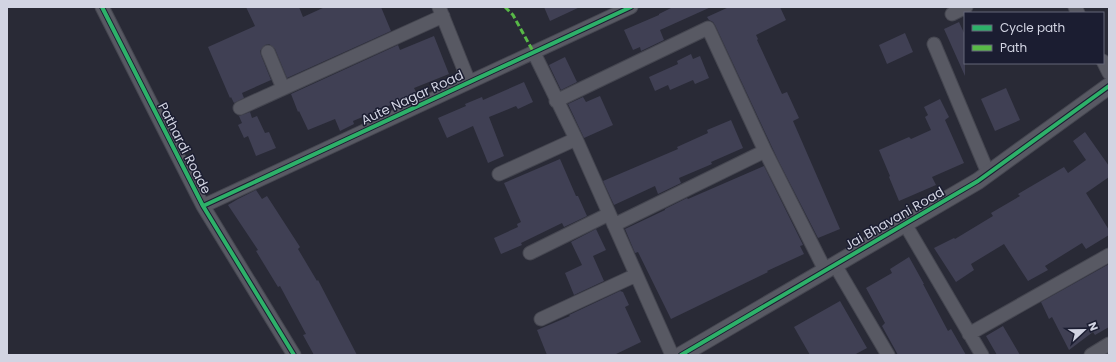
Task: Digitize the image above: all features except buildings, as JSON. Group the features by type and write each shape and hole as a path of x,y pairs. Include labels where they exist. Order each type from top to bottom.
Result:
{"street":[{"name":"Pathardi Roade","path":"102,7 203,206 294,355"},
{"name":"Aute Nagar Road","path":"203,206 631,7"},
{"path":"952,14 966,7"},
{"path":"240,108 441,11 469,82"},
{"path":"556,101 708,28 765,151 830,268 888,355"},
{"path":"934,44 988,173"},
{"path":"268,52 282,88"},
{"path":"534,53 556,101 576,139 672,355"},
{"path":"1104,63 1109,73"},
{"name":"Jai Bhavani Road","path":"681,355 978,181 1109,86"},
{"path":"499,174 576,139"},
{"path":"530,253 612,220 765,151"},
{"path":"905,224 982,355"},
{"path":"969,334 1109,254"},
{"path":"541,319 636,275"},
{"path":"1091,355 1109,344"}],"marked path":[{"path":"505,7 513,15 534,53"}],"cycle path":[{"path":"102,7 203,206 294,355"},
{"path":"203,206 631,7"},
{"path":"681,355 978,181 1109,86"}]}
